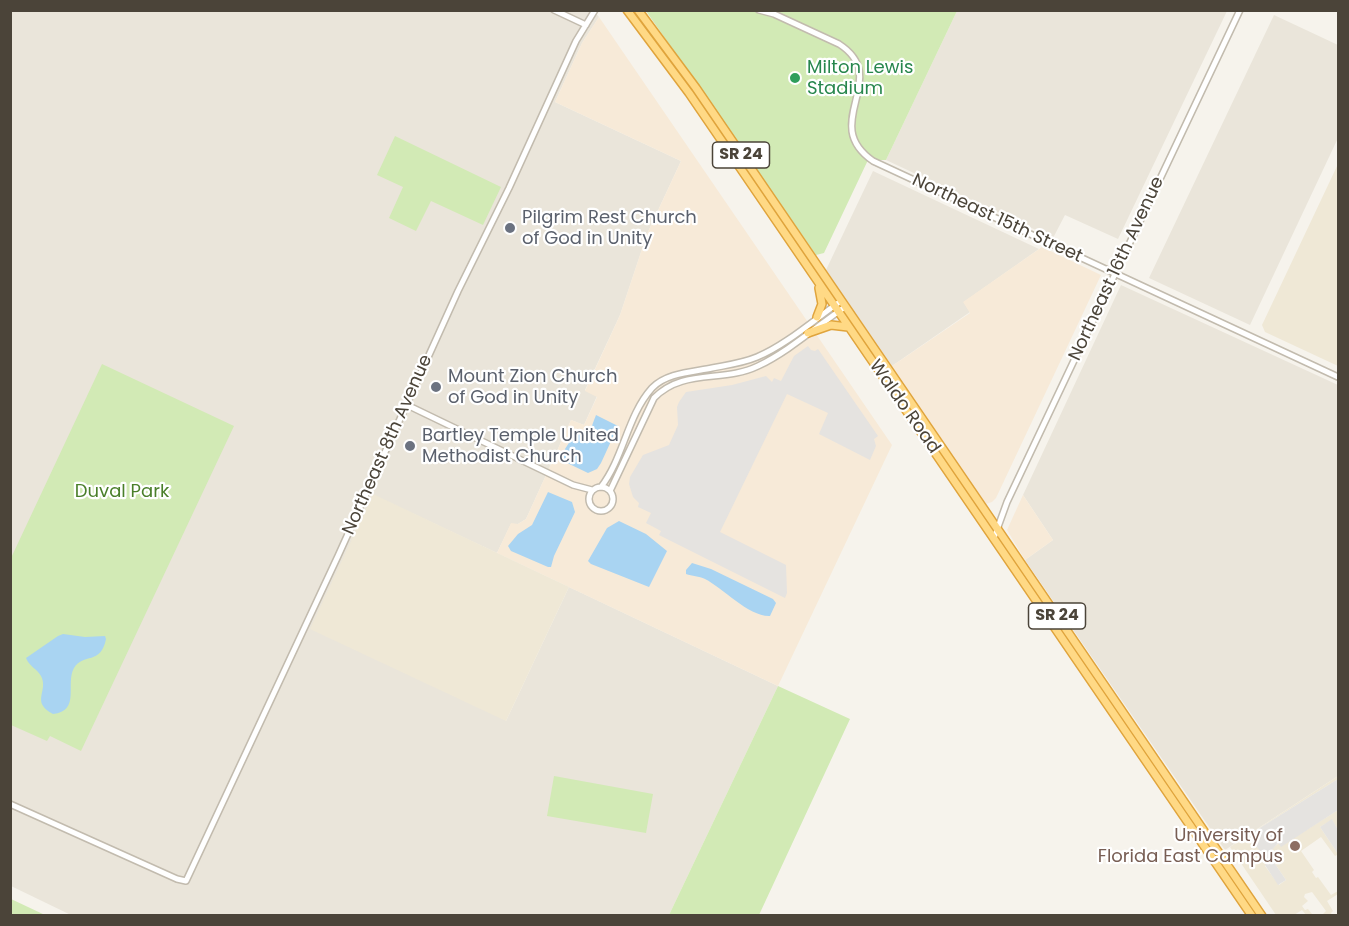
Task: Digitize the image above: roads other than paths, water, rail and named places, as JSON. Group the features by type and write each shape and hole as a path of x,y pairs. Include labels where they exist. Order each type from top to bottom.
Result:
{"highway":[{"name":"Waldo Road","path":"627,10 689,93 818,283 993,533 1023,567 1262,915"},
{"name":"Waldo Road","path":"638,10 696,88 843,304 993,533 1252,915"},
{"path":"817,317 822,304 818,283"},
{"path":"808,333 831,325 850,328"}],"street":[{"path":"554,10 586,25"},
{"name":"Northeast 8th Avenue","path":"10,804 186,881 407,405 462,281 509,188 576,41 595,10"},
{"name":"Northeast 15th Street","path":"759,10 774,14 839,44 855,60 861,79 858,95 850,115 851,134 864,155 873,161 1338,377"},
{"name":"Northeast 16th Avenue","path":"993,533 1240,10"},
{"path":"573,485 588,497 592,508 604,510 609,507 613,500 610,491 619,468 654,398 664,388 675,383 759,366 808,333 843,304"},
{"path":"407,405 573,485 592,490 601,487 614,467 640,406 653,387 662,380 759,356 817,317 836,309"},
{"path":"714,368 716,376"},
{"path":"601,487 610,491"},
{"path":"588,497 592,490"}],"water":[{"path":"596,415 618,426 601,463 597,469 588,473 561,460 576,432 590,430"},
{"path":"548,492 572,502 575,512 551,567 511,551 508,546 518,534 532,525"},
{"path":"619,521 646,534 667,551 649,587 588,561 607,528"},
{"path":"692,563 711,569 773,599 776,603 770,616 745,607 705,579 686,574 686,570"},
{"path":"63,634 85,637 105,636 106,639 104,647 96,656 82,661 74,668 70,702 62,712 53,714 46,710 41,701 43,681 41,676 26,658"}],"place":[{"name":"Milton Lewis Stadium","path":"795,78"},
{"name":"Pilgrim Rest Church of God in Unity","path":"510,228"},
{"name":"Mount Zion Church of God in Unity","path":"436,387"},
{"name":"Bartley Temple United Methodist Church","path":"410,446"},
{"name":"University of Florida East Campus","path":"1295,846"}],"park label":[{"name":"Duval Park","path":"122,492"}]}
